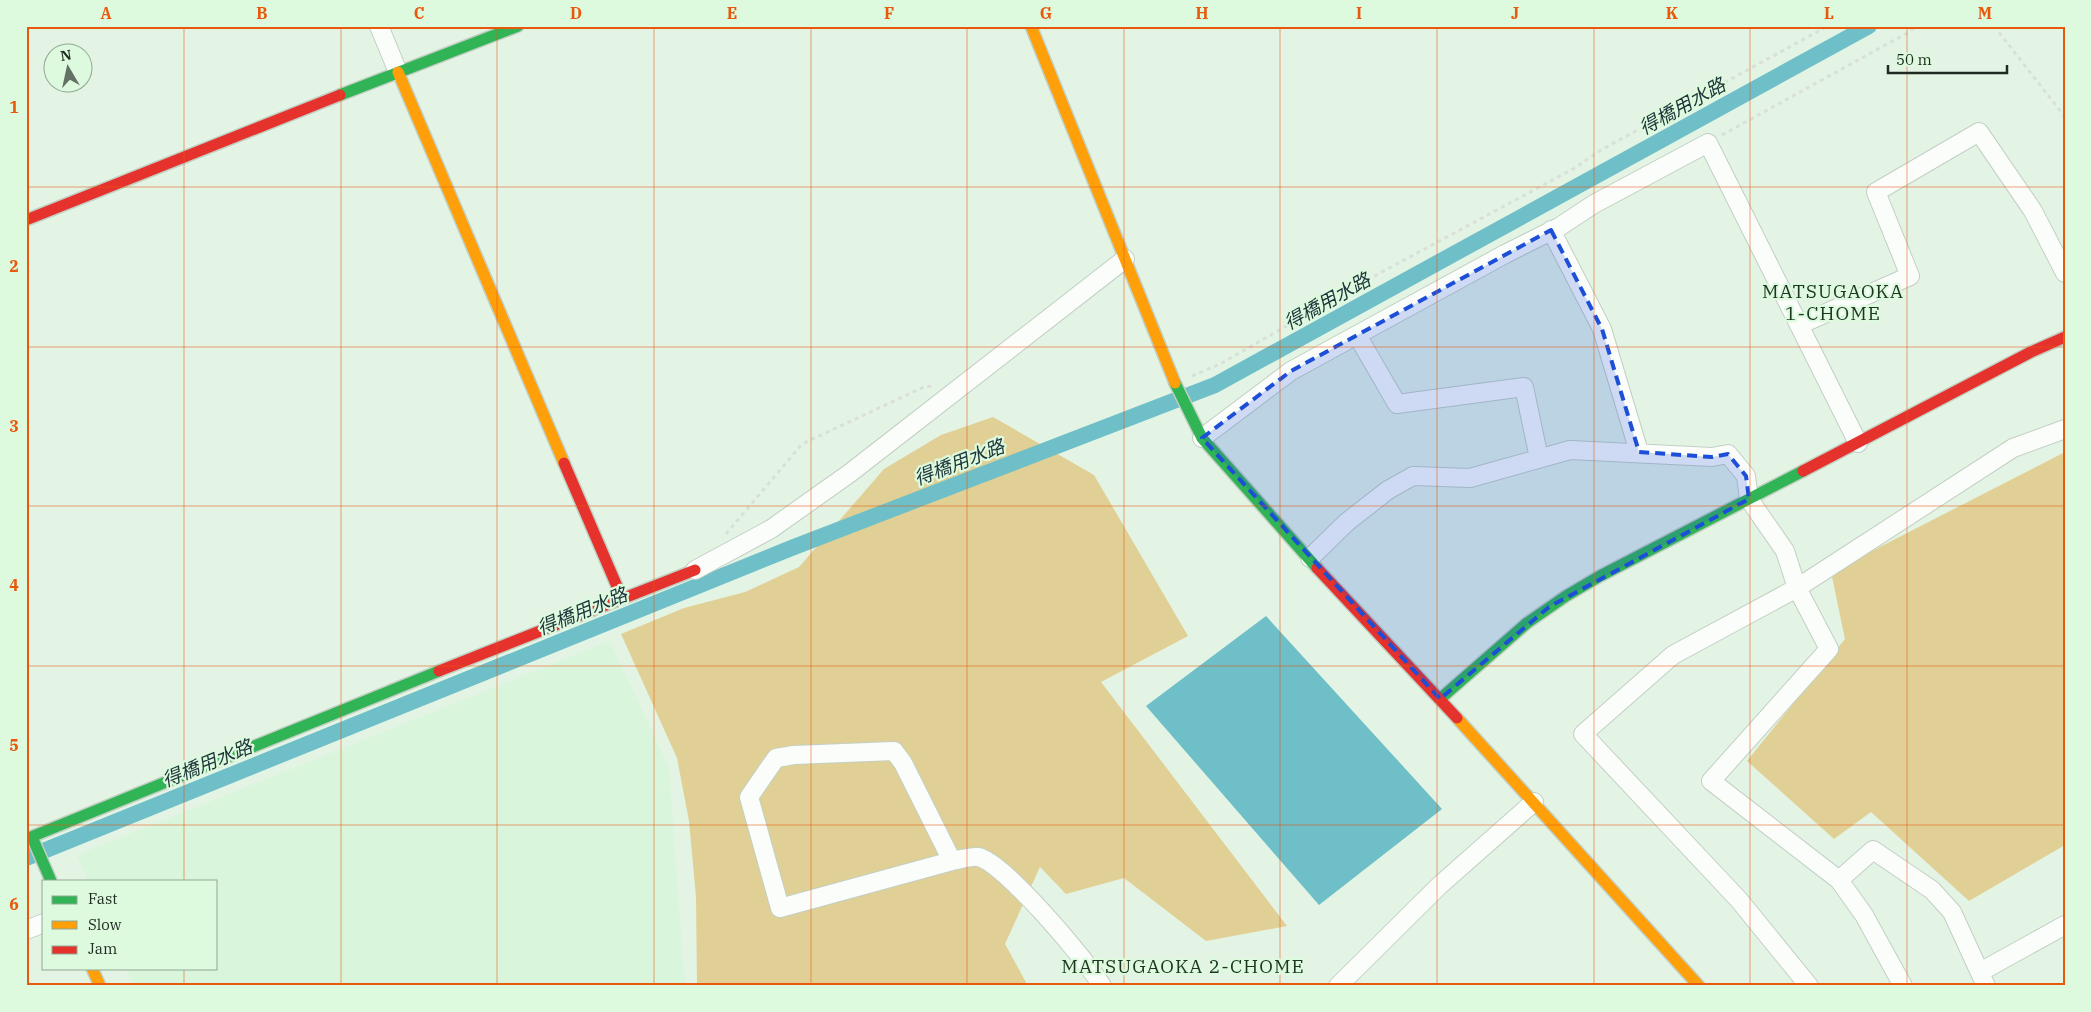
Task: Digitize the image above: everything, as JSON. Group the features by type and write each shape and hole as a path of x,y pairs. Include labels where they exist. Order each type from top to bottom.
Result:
{"street":[{"path":"379,26 622,598"},
{"path":"26,220 518,26"},
{"path":"1031,26 1177,387 1202,438 1337,590 1440,699 1699,986"},
{"path":"1800,326 1910,276 1876,192 1979,132 2033,211 2065,273"},
{"path":"1202,438 1291,371 1559,227 1594,204 1708,143 1858,443"},
{"path":"1551,230 1602,329 1639,452"},
{"path":"51,880 31,841 290,731 695,570 771,529 850,473 1125,259"},
{"path":"1358,334 1397,404 1524,387 1539,458"},
{"path":"1440,699 1520,628 1549,607 1600,576 2031,352 2065,337"},
{"path":"1809,986 1739,900 1583,734 1673,655 1797,588 2012,448 2065,429"},
{"path":"1310,558 1354,517 1388,490 1413,476 1470,478 1570,450 1712,457 1728,454 1746,476 1749,499 1785,552 1797,588 1829,649 1711,780 1839,880 1864,915 1903,986"},
{"path":"952,861 903,763 894,752 794,755 776,758 749,797 780,908 952,861 978,857 1001,870 1043,913 1102,986"},
{"path":"1338,986 1440,885 1534,802"},
{"path":"1839,880 1872,850 1932,890 1952,912 1983,979 2065,925"},
{"path":"26,930 42,924"},
{"path":"93,970 100,986"}],"path":[{"path":"1177,387 1367,280 1573,170 1601,150 1828,26"},
{"path":"1708,143 1736,125 1909,32 1916,26"},
{"path":"1994,26 2065,117"},
{"path":"720,541 802,444 926,386 957,389"}],"highlighted area":[{"path":"1551,230 1602,329 1639,452 1712,457 1728,454 1746,476 1749,499 1549,607 1440,699 1202,438 1291,371"}],"shaded area":[{"path":"993,417 1094,475 1188,636 1101,682 1287,926 1206,941 1124,878 1066,894 1040,867 1005,944 1028,986 697,986 696,897 689,821 677,758 621,634 684,608 745,592 799,567 884,469 941,435"},
{"path":"2065,452 2065,845 1969,901 1871,812 1834,839 1747,761 1845,639 1831,572"},
{"path":"610,641 669,768 684,977 687,986 134,986 127,970 218,970 218,880 88,880 77,855"}],"water":[{"path":"1266,616 1442,809 1319,905 1146,706"}],"waterway":[{"name":"得橋用水路","path":"26,858 794,547 1215,385 1869,26"}],"traffic: fast":[{"path":"340,95 518,26"},
{"path":"1175,383 1202,438 1317,568"},
{"path":"1440,699 1527,623 1566,596 1600,576 1803,471"},
{"path":"26,839 439,671"},
{"path":"32,837 51,880"}],"traffic: slow":[{"path":"1031,26 1175,383"},
{"path":"398,72 564,463"},
{"path":"1457,718 1699,986"},
{"path":"93,970 100,986"}],"traffic: jam":[{"path":"26,220 340,95"},
{"path":"1803,471 2031,352 2065,337"},
{"path":"564,463 622,598"},
{"path":"1317,568 1457,718"},
{"path":"439,671 695,570"}],"district":[{"name":"MATSUGAOKA 1-CHOME","path":"1833,302"},
{"name":"MATSUGAOKA 2-CHOME","path":"1183,966"}]}
